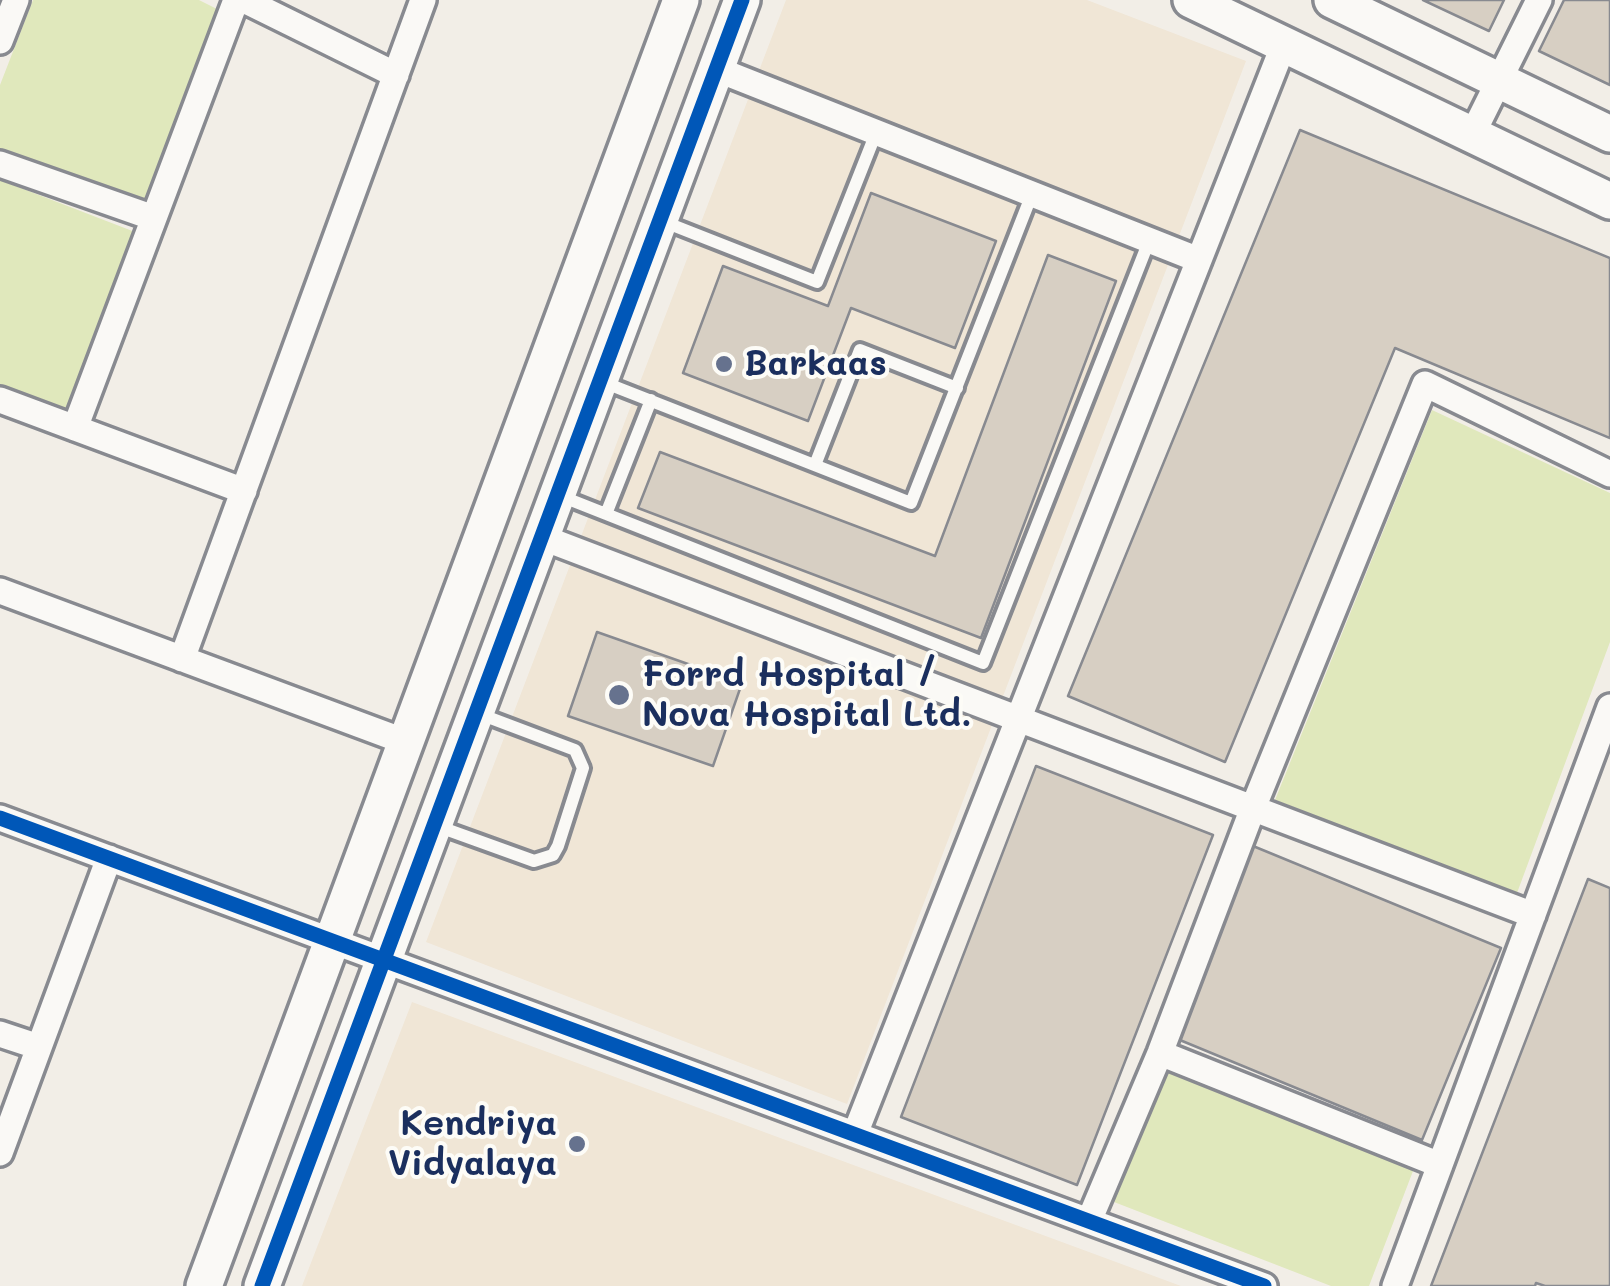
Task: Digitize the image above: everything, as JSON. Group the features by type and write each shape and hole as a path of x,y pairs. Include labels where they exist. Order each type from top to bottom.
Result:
{"street":[{"path":"0,42 16,0"},
{"path":"74,428 236,0"},
{"path":"244,0 396,75"},
{"path":"182,659 423,0"},
{"path":"204,1286 681,0"},
{"path":"262,1286 742,0"},
{"path":"1192,0 1610,201"},
{"path":"1332,0 1610,134"},
{"path":"1472,134 1539,0"},
{"path":"856,1134 1284,44"},
{"path":"716,69 1199,260"},
{"path":"0,164 154,218"},
{"path":"1089,1221 1160,1053 1253,808 1425,384 1610,474"},
{"path":"0,400 244,491"},
{"path":"540,536 1533,915"},
{"path":"0,591 406,742"},
{"path":"1395,1286 1533,915 1600,768 1610,707"},
{"path":"0,818 1264,1286"},
{"path":"0,1154 109,858"},
{"path":"0,1034 39,1048"},
{"path":"1160,1053 1440,1165"}],"lane":[{"path":"660,220 818,282 876,132"},
{"path":"599,380 911,503 1032,194"},
{"path":"556,494 983,663 1150,241"},
{"path":"815,465 860,350 957,388"},
{"path":"606,514 651,400"},
{"path":"433,825 534,861 553,855 558,846 582,768 576,750 475,712"}],"shaded area":[{"path":"786,0 1087,0 1246,61 847,1104 426,942"},
{"name":"Kendriya Vidyalaya","path":"412,1002 1181,1286 302,1286"}],"green space":[{"path":"33,0 199,0 217,9 145,200 0,149 0,85"},
{"path":"0,180 135,232 67,412 0,385"},
{"path":"1432,410 1610,493 1610,642 1517,893 1275,800"},
{"path":"1168,1061 1418,1158 1369,1286 1331,1286 1114,1202"}],"building":[{"path":"1423,0 1504,0 1489,31"},
{"path":"1564,0 1610,0 1610,85 1539,51"},
{"path":"1300,130 1610,258 1610,438 1395,348 1225,762 1068,696"},
{"path":"871,193 996,241 955,348 851,308 808,421 683,373 723,266 828,306"},
{"path":"1048,255 1116,281 981,638 638,508 660,452 935,556"},
{"path":"597,632 742,683 713,766 568,716"},
{"path":"1036,766 1213,835 1077,1185 901,1117"},
{"path":"1253,846 1501,948 1422,1140 1175,1038"},
{"path":"1588,879 1610,888 1610,1286 1431,1286"}],"cycle path":[{"path":"262,1286 742,0"},
{"path":"0,818 1264,1286"}],"place":[{"name":"Barkaas","path":"724,364"},
{"name":"Forrd Hospital / Nova Hospital Ltd.","path":"619,695"},
{"name":"Kendriya Vidyalaya","path":"577,1144"}]}
